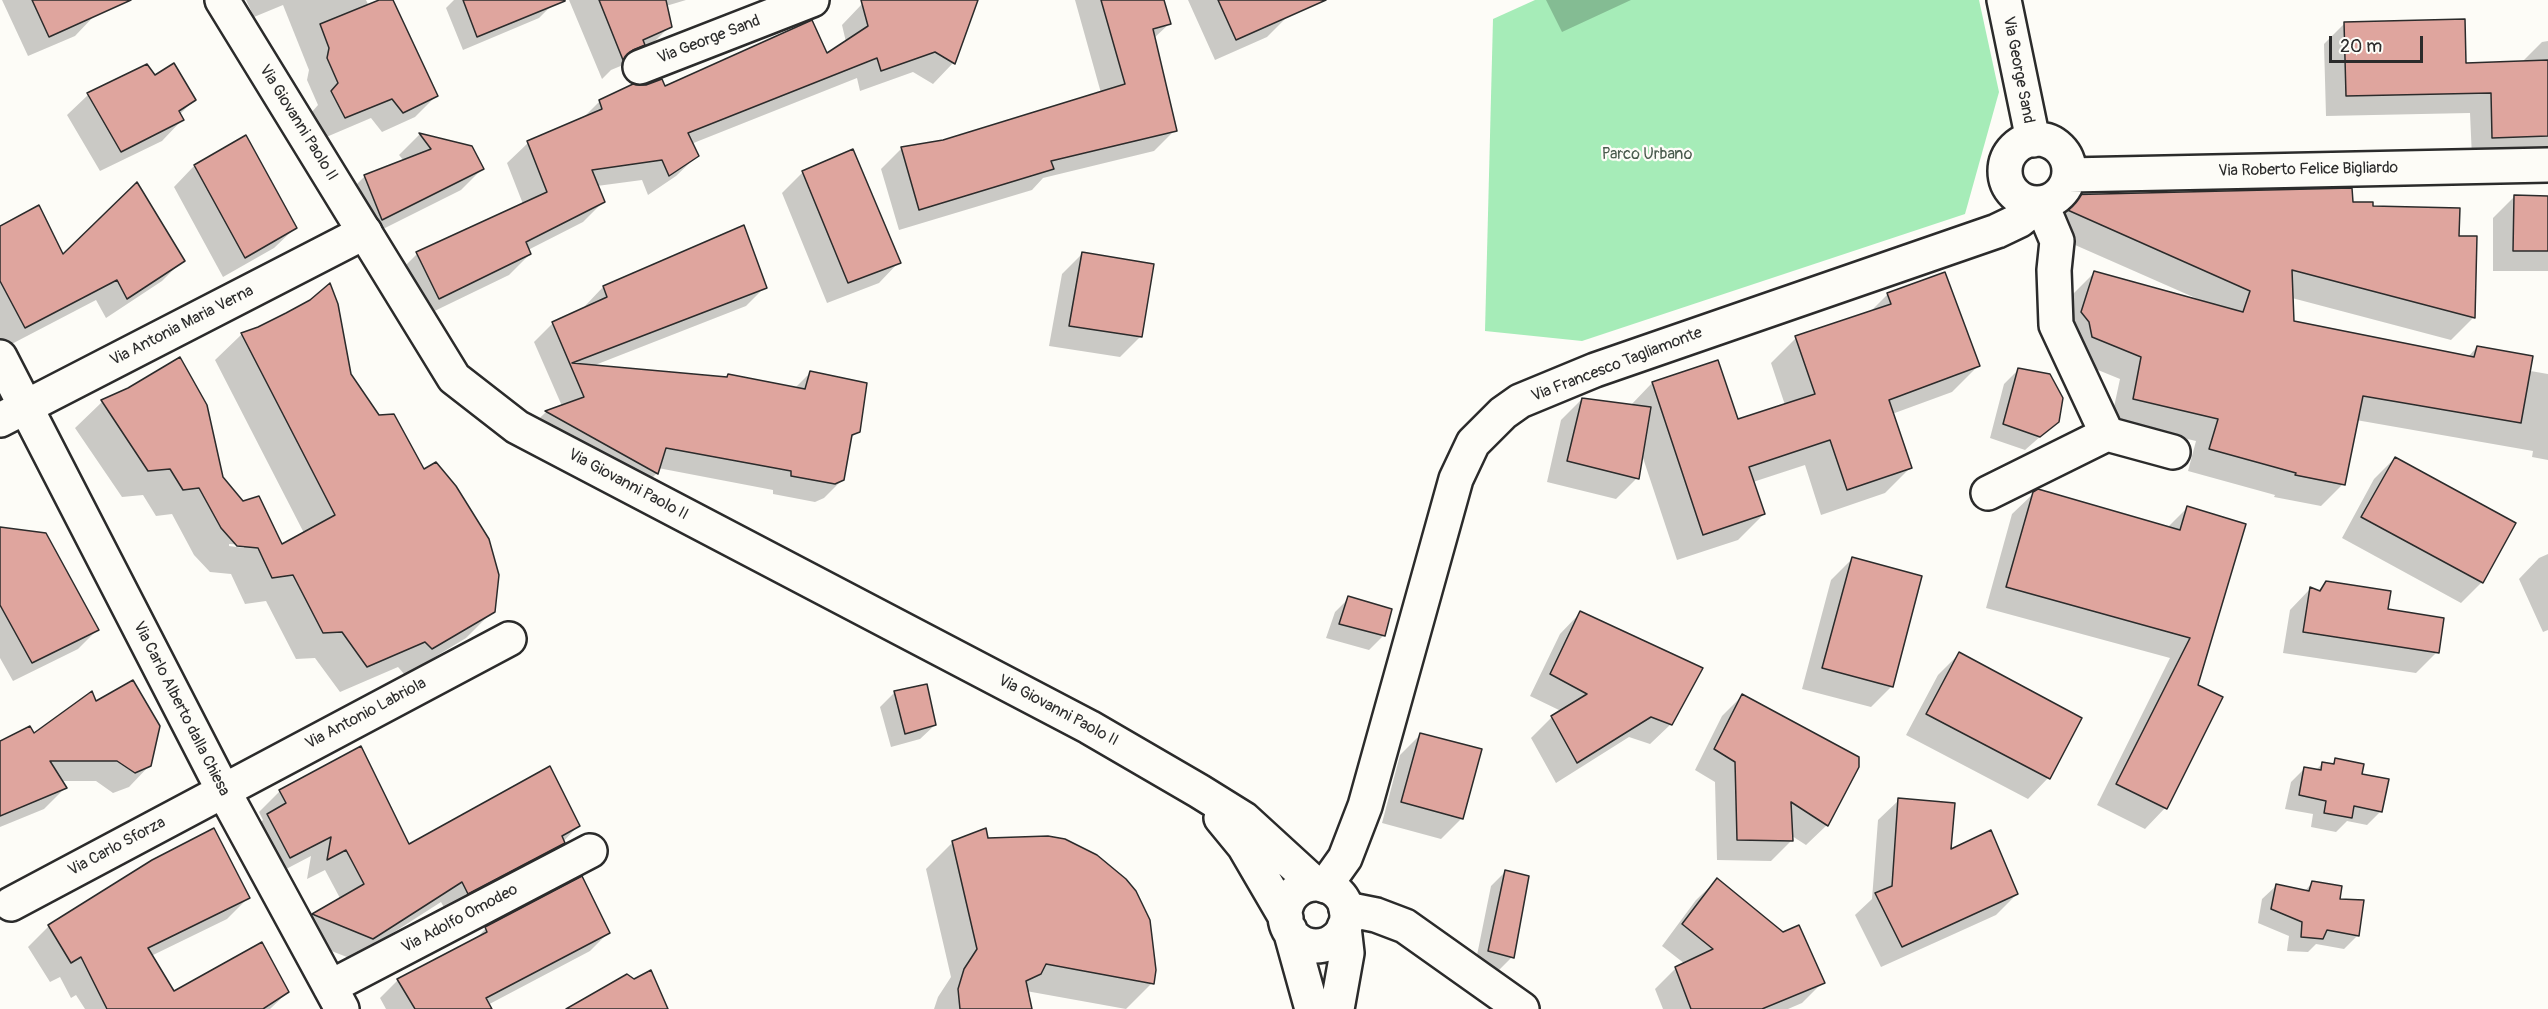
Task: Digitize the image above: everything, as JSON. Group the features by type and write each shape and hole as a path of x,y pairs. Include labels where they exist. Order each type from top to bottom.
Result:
{"street":[{"name":"Via Giovanni Paolo II","path":"222,0 454,378 517,427 1089,727 1199,791 1245,819 1333,901"},
{"name":"Via George Sand","path":"640,67 813,0"},
{"name":"Via George Sand","path":"2004,0 2033,140"},
{"path":"2033,140 2048,141 2064,154 2068,175 2060,193 2041,203 2020,199 2007,183 2005,173 2010,153 2018,146 2033,140"},
{"name":"Via Roberto Felice Bigliardo","path":"2068,175 2548,165"},
{"path":"2041,203 2058,241 2054,270 2055,325 2106,434"},
{"name":"Via Francesco Tagliamonte","path":"1333,901 1345,858 1365,806 1456,478 1473,443 1503,413 1520,401 1595,370 1997,231 2020,220 2041,203"},
{"name":"Via Antonia Maria Verna","path":"13,413 365,232"},
{"name":"Via Carlo Alberto dalla Chiesa","path":"0,357 13,413 336,998"},
{"path":"1988,493 2106,434 2173,452"},
{"name":"Via Antonio Labriola","path":"223,790 509,639"},
{"name":"Via Carlo Sforza","path":"11,904 223,790"},
{"name":"Via Giovanni Paolo II","path":"1199,791 1244,846 1288,924 1312,1009"},
{"name":"Via Adolfo Omodeo","path":"336,998 590,851"},
{"path":"1333,901 1339,936 1323,945 1304,943 1288,924 1287,905 1296,891 1333,901 1377,915 1405,926 1522,1009"},
{"path":"1333,901 1347,953 1337,1009"}],"green space":[{"name":"Parco Urbano","path":"1535,0 1979,0 1999,92 1965,214 1582,341 1485,331 1493,19"}],"building":[{"path":"32,0 131,0 49,37"},
{"path":"379,0 393,0 438,96 403,113 392,99 345,118 331,91 338,83 327,58 329,48 320,24"},
{"path":"463,0 565,0 565,1 477,37"},
{"path":"599,0 666,0 672,27 643,40 645,45 633,50 623,60"},
{"path":"861,0 978,0 955,64 935,52 881,71 877,58 688,133 699,156 669,176 662,160 592,170 605,202 526,242 531,254 439,299 416,252 547,192 527,141 602,109 599,100 633,84 646,85 662,79 665,86 812,20 827,53 868,26"},
{"path":"1101,0 1164,0 1171,24 1153,29 1177,131 1051,161 1054,169 919,210 901,147 943,140 1125,84"},
{"path":"1218,0 1326,0 1236,40"},
{"path":"2465,19 2466,63 2548,60 2548,136 2492,138 2491,93 2346,96 2344,22"},
{"path":"174,63 196,100 179,111 184,120 121,152 87,93 147,64 155,75"},
{"path":"419,133 472,146 484,169 382,220 364,175 431,149"},
{"path":"246,135 297,228 245,258 194,165"},
{"path":"853,149 901,263 848,283 802,171"},
{"path":"137,182 185,261 127,299 117,280 25,328 0,281 0,226 39,205 63,254"},
{"path":"2352,188 2353,202 2373,202 2373,206 2460,208 2459,236 2477,236 2475,318 2292,270 2294,321 2474,357 2477,346 2533,356 2521,423 2363,396 2345,485 2295,475 2296,473 2209,449 2218,419 2133,399 2141,357 2092,337 2089,322 2081,312 2094,271 2243,312 2250,291 2063,208 2058,195"},
{"path":"2514,195 2548,196 2548,251 2513,251"},
{"path":"744,225 767,288 572,363 727,377 728,374 805,389 810,371 867,383 860,432 852,435 844,480 835,484 791,476 791,471 666,448 658,474 545,411 584,397 552,322 607,297 603,286"},
{"path":"1082,252 1154,264 1142,337 1069,326"},
{"path":"1945,272 1980,366 1889,400 1912,468 1847,490 1830,440 1749,467 1765,514 1703,535 1652,382 1718,360 1738,419 1815,394 1795,336 1891,304 1887,293"},
{"path":"330,283 338,304 351,374 379,415 394,414 424,469 436,462 456,486 489,539 499,575 495,612 432,649 425,642 367,667 342,632 323,633 293,575 272,578 258,548 237,546 221,528 199,488 183,490 170,469 148,471 101,400 128,388 180,357 207,405 223,477 243,501 259,496 282,544 335,515 241,333 258,327 310,300"},
{"path":"2018,368 2050,374 2063,398 2059,422 2040,437 2003,424"},
{"path":"1582,398 1651,407 1639,479 1567,461"},
{"path":"2395,457 2516,523 2483,583 2361,517"},
{"path":"2038,489 2180,530 2187,506 2246,524 2198,685 2223,697 2167,809 2116,784 2190,638 2006,587 2033,492"},
{"path":"0,527 46,533 99,630 32,663 0,605"},
{"path":"1852,557 1922,576 1893,687 1822,668"},
{"path":"2326,581 2391,591 2388,609 2444,618 2439,653 2303,632 2310,587 2320,591"},
{"path":"1348,596 1392,609 1385,636 1339,624"},
{"path":"1580,611 1703,668 1672,725 1651,717 1577,763 1551,716 1587,694 1550,674"},
{"path":"1959,652 2082,718 2050,779 1926,714"},
{"path":"133,680 160,726 151,766 135,773 117,761 50,761 67,788 0,816 0,741 30,726 34,733 92,691 96,701"},
{"path":"927,684 936,725 905,734 894,691"},
{"path":"1742,694 1859,757 1859,767 1828,826 1791,802 1793,841 1737,840 1735,762 1714,749"},
{"path":"1420,733 1482,749 1463,819 1401,802"},
{"path":"361,746 409,844 550,766 580,826 562,836 565,843 468,894 462,882 373,939 312,914 364,884 346,850 327,860 331,837 290,858 267,814 286,803 279,790"},
{"path":"2335,758 2364,764 2362,774 2389,779 2382,812 2354,806 2352,818 2324,813 2326,801 2299,795 2304,767 2321,770 2322,762 2334,764"},
{"path":"1898,798 1955,803 1951,849 1991,830 2018,894 1902,947 1875,893 1892,886"},
{"path":"214,828 250,898 148,948 174,991 262,942 289,992 263,1009 107,1009 81,957 71,963 48,925 152,860"},
{"path":"986,828 988,838 1048,836 1065,839 1097,855 1126,879 1136,891 1150,920 1156,970 1154,984 1046,964 1041,974 1026,981 1032,1009 960,1009 958,989 964,969 977,949 952,841"},
{"path":"1505,870 1529,876 1514,958 1488,951"},
{"path":"582,876 610,933 486,998 492,1009 415,1009 397,979 487,932 485,927"},
{"path":"1717,878 1783,932 1799,925 1825,983 1762,1009 1691,1009 1675,967 1713,949 1682,924"},
{"path":"2312,881 2342,886 2340,899 2364,900 2359,936 2327,930 2323,939 2301,937 2302,922 2271,909 2276,884 2309,891"},
{"path":"651,970 668,1009 566,1009 627,974 634,979"}]}
